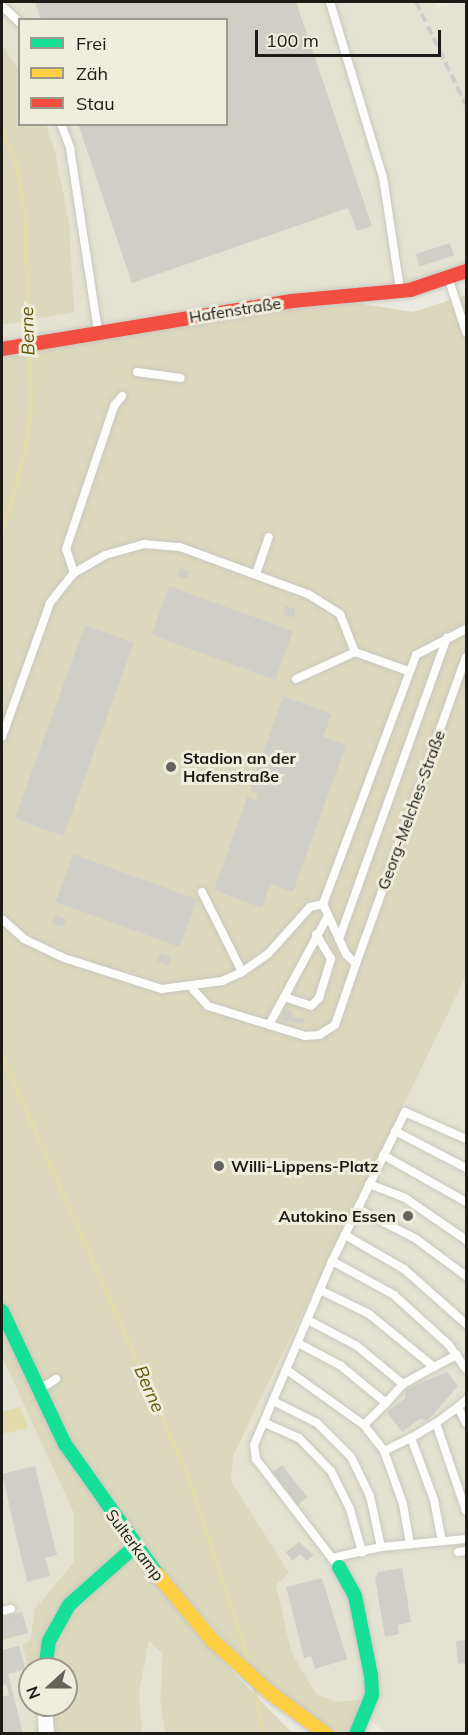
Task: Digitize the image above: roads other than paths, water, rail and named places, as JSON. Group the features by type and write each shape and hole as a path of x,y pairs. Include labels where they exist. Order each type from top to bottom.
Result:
{"street":[{"name":"Hafenstraße","path":"2,349 292,301 400,292 466,275"},
{"name":"Sulterkamp","path":"2,1311 36,1391 65,1444 134,1547 180,1604 236,1662 268,1692 326,1734"},
{"path":"47,1657 49,1641 69,1605 134,1547"},
{"path":"334,1562 356,1596 371,1675 370,1704 356,1734"},
{"path":"45,1717 46,1734"}],"lane":[{"path":"330,2 382,177 400,292"},
{"path":"2,6 18,21"},
{"path":"62,126 74,170 98,332"},
{"path":"448,278 466,333"},
{"path":"137,372 181,378"},
{"path":"74,573 66,549 114,406 122,396"},
{"path":"256,574 269,537"},
{"path":"2,737 50,603 74,573 105,555 144,544 180,547 256,574 331,606 347,624 355,652"},
{"path":"356,964 339,939 323,904 416,654 466,629"},
{"path":"339,939 447,638"},
{"path":"296,679 355,652 408,671"},
{"name":"Georg-Melches-Straße","path":"191,987 208,1006 304,1036 335,1025 466,657"},
{"path":"202,892 242,972"},
{"path":"2,919 24,939 64,958 162,989 191,987 242,972 268,954 310,907 323,904"},
{"path":"269,1025 316,934 328,916"},
{"path":"284,997 311,1006 319,998 331,959 316,934"},
{"path":"466,1139 405,1112 332,1261 254,1445 256,1459 334,1562 381,1547 466,1539"},
{"path":"395,1131 466,1168"},
{"path":"383,1155 466,1202"},
{"path":"369,1184 414,1204 466,1240"},
{"path":"358,1209 416,1239 466,1276"},
{"path":"345,1234 404,1269 466,1324"},
{"path":"332,1261 394,1295 457,1355 466,1369"},
{"path":"320,1290 369,1314 434,1367"},
{"path":"308,1320 357,1346 403,1384"},
{"path":"298,1343 341,1366 386,1403"},
{"path":"364,1425 403,1384 457,1355"},
{"path":"287,1370 364,1425 384,1451 403,1504 410,1544"},
{"path":"36,1391 56,1379"},
{"path":"384,1451 436,1423 466,1400"},
{"path":"273,1401 317,1423 351,1457 370,1496 381,1547"},
{"path":"458,1407 466,1423"},
{"path":"265,1423 299,1438 331,1471 350,1509 362,1552"},
{"path":"436,1423 466,1511"},
{"path":"411,1438 434,1500 442,1541"},
{"path":"2,1611 11,1609"}],"waterway":[{"name":"Berne","path":"2,130 15,160 24,205 30,338"},
{"name":"Berne","path":"2,533 24,457 31,409 30,351"},
{"name":"Berne","path":"2,1056 186,1471 249,1662"},
{"name":"Berne","path":"255,1690 263,1734"}],"railway":[{"path":"416,2 466,105"}],"place":[{"name":"Stadion an der Hafenstraße","path":"171,767"},
{"name":"Willi-Lippens-Platz","path":"219,1166"},
{"name":"Autokino Essen","path":"408,1216"}]}
